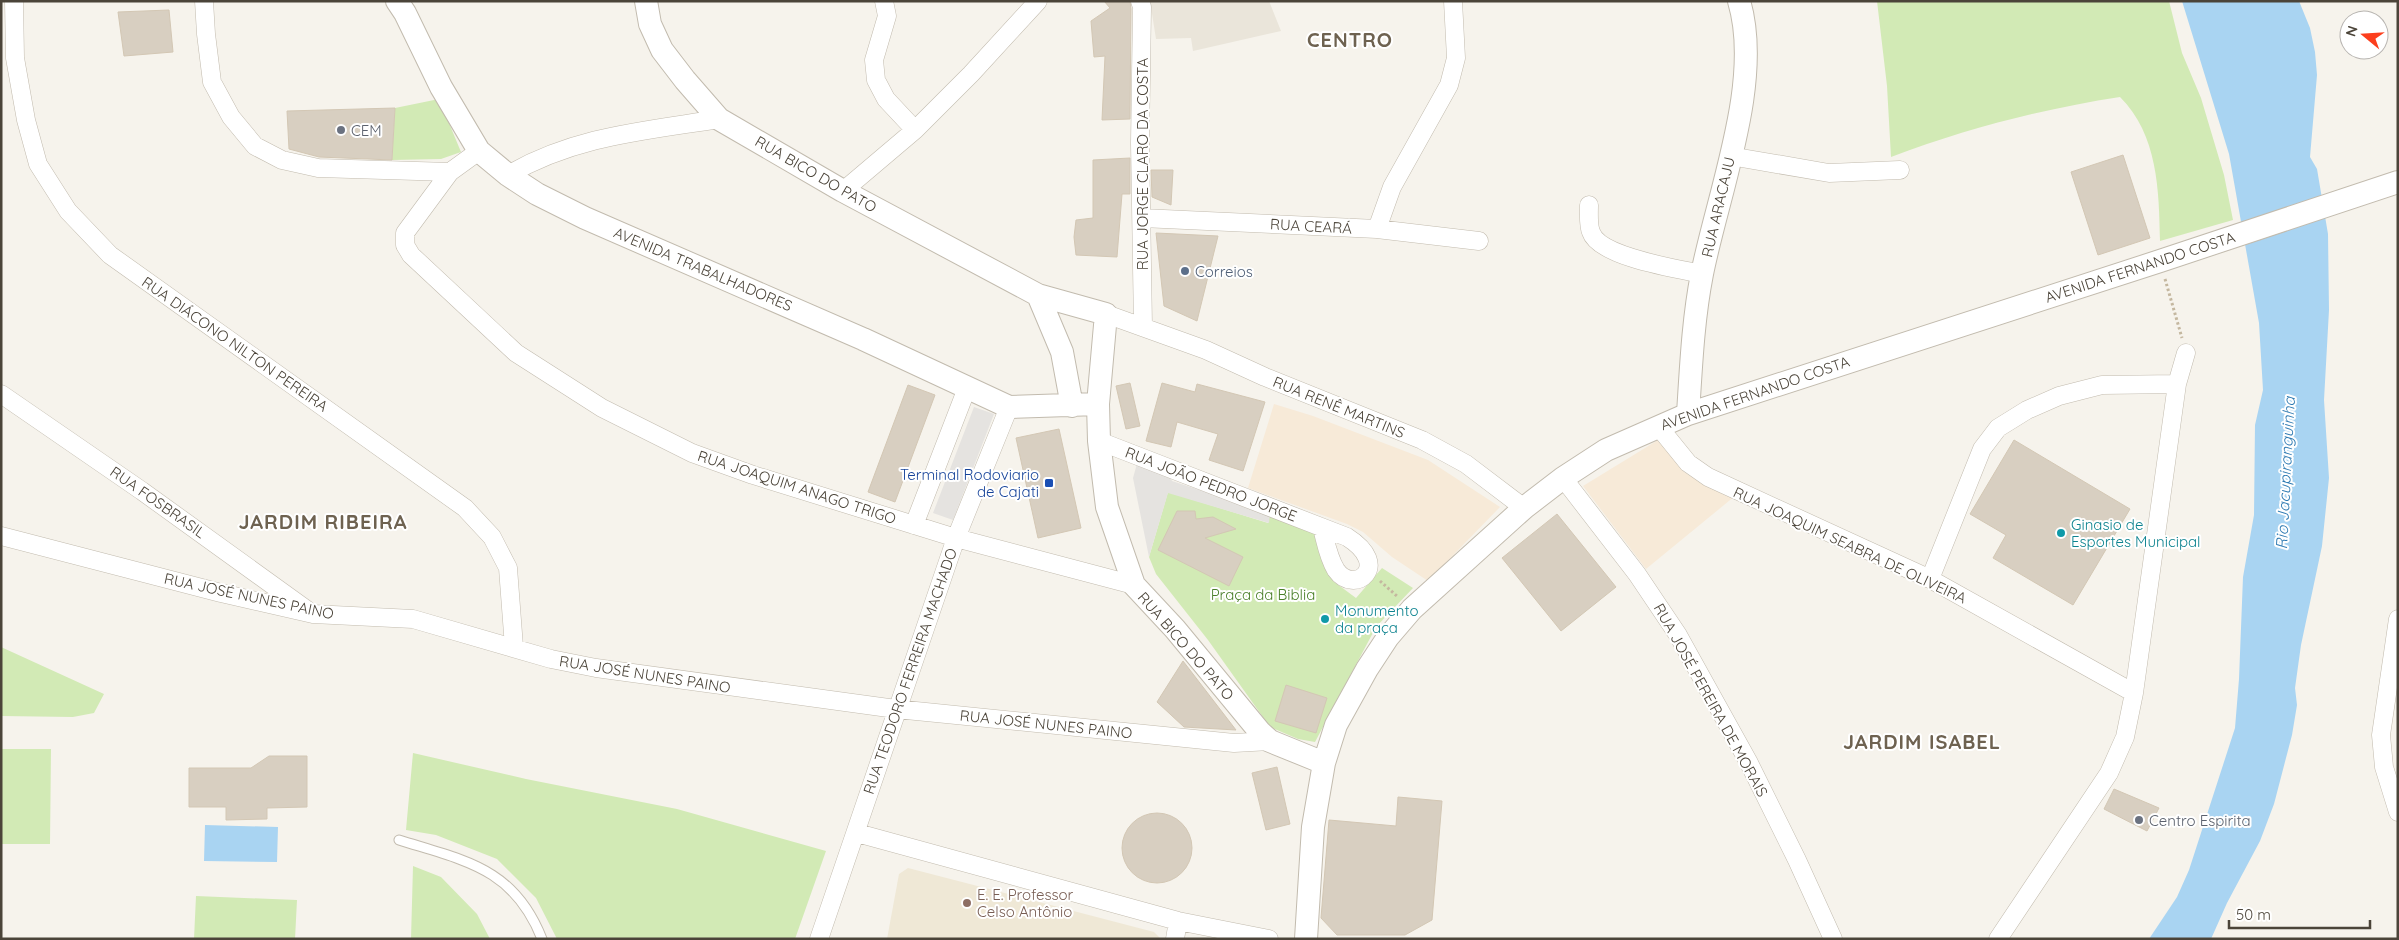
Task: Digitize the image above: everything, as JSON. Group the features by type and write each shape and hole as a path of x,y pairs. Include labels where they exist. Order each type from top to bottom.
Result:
{"street":[{"name":"RUA DIÁCONO NILTON PEREIRA","path":"14,1 15,58 26,120 38,164 68,212 110,255 465,508 492,537 508,568 514,647"},
{"path":"204,1 212,82 231,117 255,146 282,160 318,168 450,172"},
{"name":"RUA BICO DO PATO","path":"646,1 650,24 662,50 685,80 720,119 843,191 1038,295 1106,314 1098,404 1099,441 1107,507 1134,586 1175,629 1252,723 1270,741 1324,763"},
{"path":"884,1 886,16 874,60 876,80 886,99 915,130"},
{"path":"843,191 915,130 971,74 1038,1"},
{"name":"RUA JORGE CLARO DA COSTA","path":"1140,1 1142,7 1140,143 1143,326"},
{"path":"1377,229 1392,187 1449,85 1456,58 1452,1"},
{"name":"RUA ARACAJU","path":"1688,414 1692,344 1702,274 1740,114 1746,69 1745,31 1739,1"},
{"name":"AVENIDA TRABALHADORES","path":"405,5 442,87 478,151 508,175 537,194 585,218 863,339 1010,407 1098,404"},
{"path":"508,175 534,160 592,140 720,119"},
{"name":"RUA JOAQUIM ANAGO TRIGO","path":"478,151 450,172 405,233 405,245 411,255 516,354 602,408 692,453 753,475 956,538 1134,586"},
{"path":"1730,156 1829,173 1900,170"},
{"name":"AVENIDA FERNANDO COSTA","path":"1306,939 1313,827 1324,763 1336,725 1367,669 1388,637 1412,609 1524,508 1563,478 1606,450 1688,414 2398,182"},
{"path":"1588,205 1591,233 1599,243 1636,258 1702,274"},
{"name":"RUA CEARÁ","path":"1142,218 1377,229 1479,242"},
{"path":"1038,295 1062,352 1072,406"},
{"name":"RUA RENÊ MARTINS","path":"1106,314 1206,350 1265,377 1422,440 1466,464 1524,508"},
{"path":"1998,939 2108,773 2125,737 2134,693 2176,384 2186,353"},
{"path":"1930,579 1982,449 1998,428 2027,410 2059,396 2102,385 2176,384"},
{"path":"914,525 968,388"},
{"name":"RUA FOSBRASIL","path":"1,394 142,491 313,614"},
{"name":"RUA TEODORO FERREIRA MACHADO","path":"819,939 857,833 896,708 956,538 1010,407"},
{"name":"RUA JOAQUIM SEABRA DE OLIVEIRA","path":"1658,426 1688,463 1708,477 1930,579 2134,693"},
{"name":"RUA JOÃO PEDRO JORGE","path":"1099,441 1335,532 1358,544 1366,553 1370,563 1368,571"},
{"name":"RUA JOSÉ PEREIRA DE MORAIS","path":"1563,478 1637,574 1678,635 1748,761 1797,860 1833,939"},
{"path":"1322,528 1328,551 1337,572 1345,578 1353,580 1361,579 1368,571"},
{"name":"RUA JOSÉ NUNES PAINO","path":"1,536 313,614 413,619 551,659 596,668 896,708 1234,743 1270,741"},
{"path":"2398,619 2381,735 2384,767 2398,812"},
{"path":"857,833 1177,930 1269,939"}],"lane":[{"path":"399,840 450,856 499,878 517,895 528,910 542,939"}],"path":[{"path":"2163,260 2186,353"},
{"path":"1368,571 1412,609"}],"shaded area":[{"path":"1150,1 1269,1 1281,31 1193,51 1191,38 1156,39"},
{"path":"1274,404 1313,416 1428,460 1500,507 1428,581 1392,557 1363,532 1347,524 1248,488"},
{"path":"974,407 994,414 953,520 933,513"},
{"path":"1663,437 1684,472 1735,496 1646,569 1583,486"},
{"path":"1138,460 1167,469 1172,481 1270,513 1269,523 1168,493 1149,557 1133,478"},
{"name":"E. E. Professor Celso Antônio","path":"908,868 1154,932 1161,939 887,939 899,874"}],"green space":[{"path":"1877,1 2169,1 2182,53 2201,98 2224,175 2233,220 2160,241 2157,183 2149,146 2133,112 2120,97 2004,121 1891,157 1887,86"},
{"path":"439,99 461,152 441,159 392,160 395,108"},
{"name":"Praça da Biblia","path":"1168,492 1268,523 1270,513 1319,535 1333,581 1356,598 1382,568 1413,588 1376,627 1315,742 1298,739 1270,727 1208,640 1156,574 1149,557"},
{"path":"1,647 104,694 94,713 73,717 1,716"},
{"path":"1,749 51,749 50,844 1,844"},
{"path":"413,753 526,779 677,809 826,851 795,939 557,939 536,898 497,859 436,835 406,830"},
{"path":"413,866 441,877 477,914 490,939 411,939"},
{"path":"196,896 297,900 295,939 194,939"}],"water":[{"name":"Rio Jacupiranguinha","path":"2182,1 2299,1 2310,28 2317,75 2310,157 2317,169 2328,234 2329,310 2324,400 2329,478 2322,546 2301,645 2295,688 2297,705 2292,735 2274,804 2260,841 2227,903 2211,939 2149,939 2177,897 2189,870 2235,728 2243,577 2254,515 2255,425 2263,390 2259,323 2229,154"},
{"path":"205,825 278,827 277,862 204,861"}],"building":[{"path":"1104,1 1130,1 1130,119 1102,120 1105,56 1094,57 1091,21 1110,8"},
{"path":"169,10 173,52 124,56 118,12"},
{"name":"CEM","path":"395,108 392,160 319,157 289,149 287,111"},
{"path":"2123,155 2150,238 2098,255 2071,172"},
{"path":"1130,158 1130,194 1122,194 1117,257 1076,255 1074,237 1076,220 1093,218 1093,160"},
{"path":"1151,170 1173,170 1171,205 1152,197"},
{"name":"Correios","path":"1156,233 1218,236 1197,321 1164,306"},
{"path":"1130,383 1140,426 1126,429 1116,386"},
{"path":"1162,383 1195,392 1197,384 1265,402 1243,471 1209,460 1218,434 1177,422 1171,447 1146,441"},
{"path":"908,385 935,395 895,502 868,492"},
{"name":"Terminal Rodoviario de Cajati","path":"1059,429 1081,528 1038,538 1016,438"},
{"name":"Ginasio de Esportes Municipal","path":"2014,440 2130,509 2073,605 1993,558 2006,535 1970,514"},
{"path":"1177,511 1195,511 1196,519 1213,517 1236,529 1205,538 1243,557 1229,586 1158,550"},
{"path":"1557,514 1616,587 1561,631 1502,558"},
{"path":"1183,661 1236,730 1184,727 1157,702"},
{"path":"1286,685 1327,698 1316,733 1275,721"},
{"path":"269,756 307,756 307,807 267,808 267,819 226,820 226,807 189,807 189,768 251,768"},
{"path":"1277,767 1290,824 1266,830 1252,773"},
{"name":"Centro Espirita","path":"2114,789 2159,808 2147,831 2104,809"},
{"path":"1398,797 1442,801 1432,920 1405,935 1337,935 1321,918 1329,820 1396,826"},
{"path":"1157,813 1170,816 1182,823 1189,835 1192,848 1189,861 1182,873 1170,880 1157,883 1144,880 1132,873 1125,861 1122,848 1125,835 1132,823 1144,816"}],"place":[{"name":"CEM","path":"341,130"},
{"name":"Correios","path":"1185,271"},
{"name":"Terminal Rodoviario de Cajati","path":"1049,483"},
{"name":"Ginasio de Esportes Municipal","path":"2061,533"},
{"name":"Monumento da praça","path":"1325,619"},
{"name":"Centro Espirita","path":"2139,820"},
{"name":"E. E. Professor Celso Antônio","path":"967,903"}],"district":[{"name":"CENTRO","path":"1350,39"},
{"name":"JARDIM RIBEIRA","path":"323,521"},
{"name":"JARDIM ISABEL","path":"1922,741"}]}
